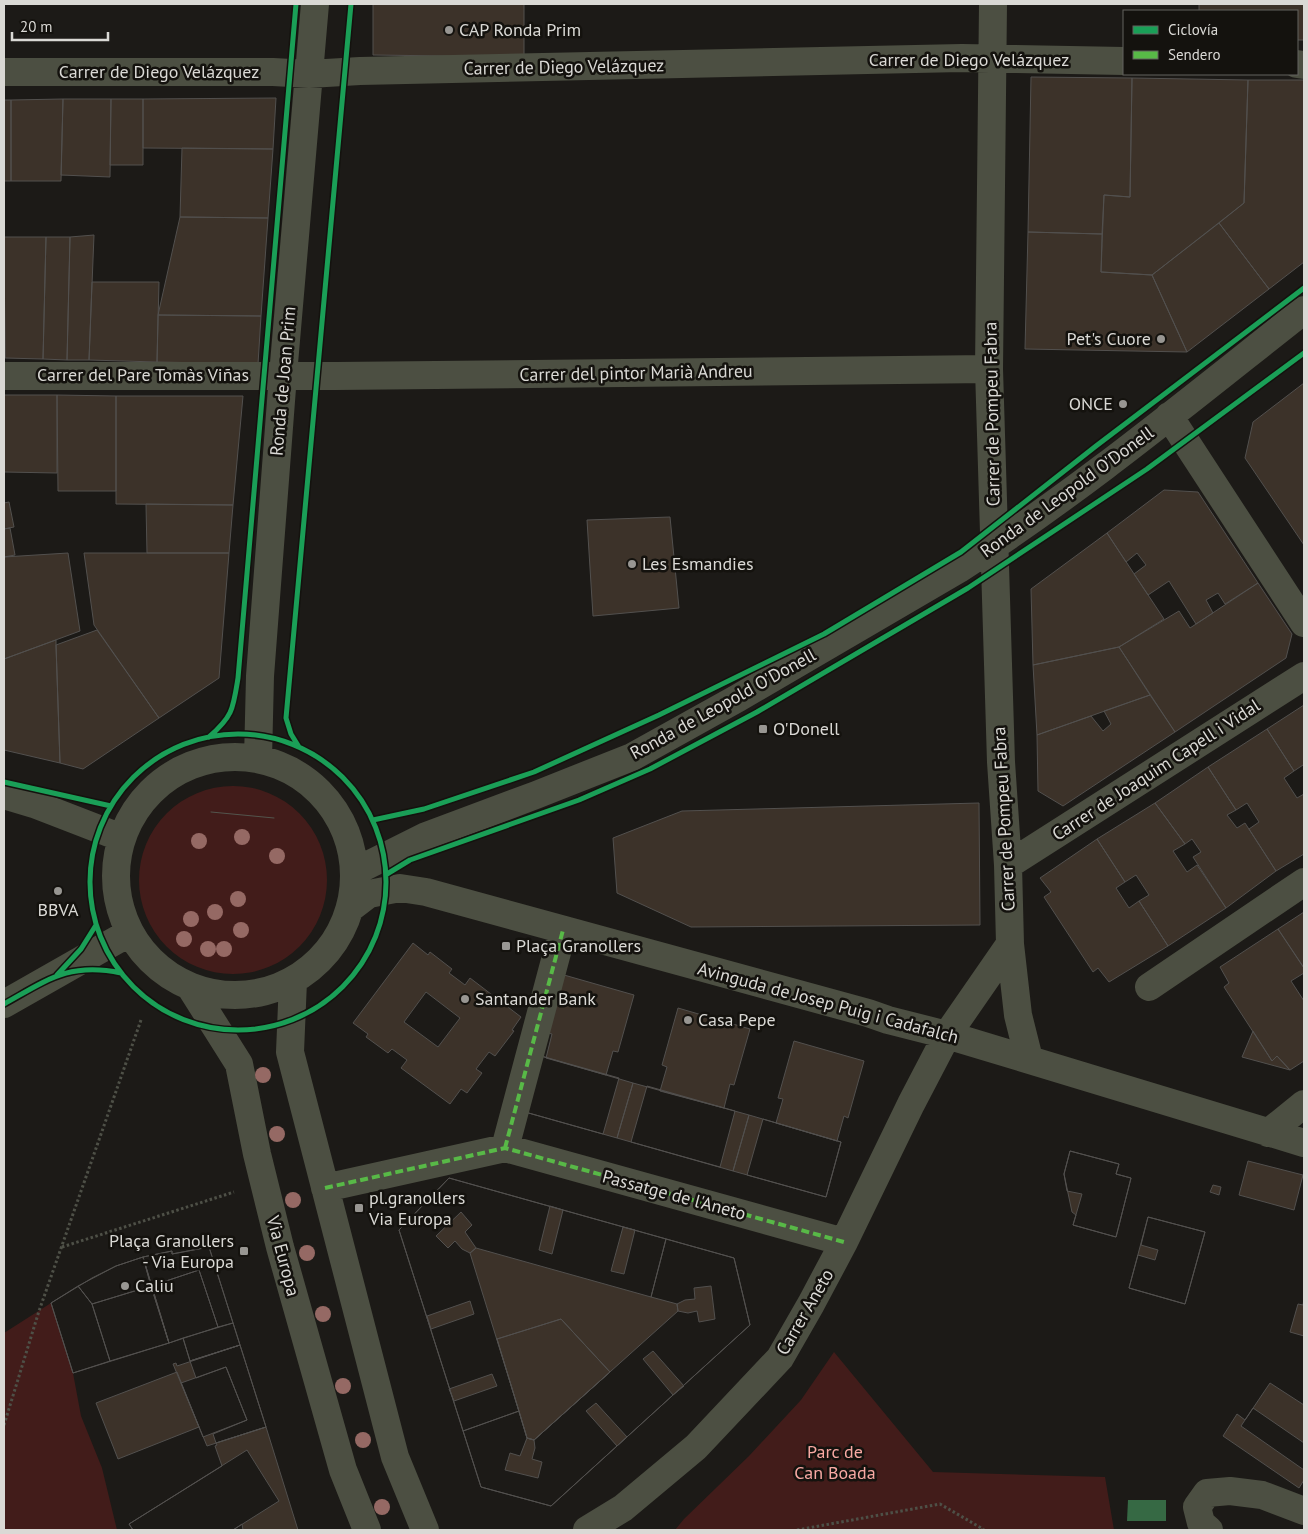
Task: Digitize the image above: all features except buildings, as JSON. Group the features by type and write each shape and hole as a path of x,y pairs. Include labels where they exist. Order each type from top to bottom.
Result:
{"street":[{"name":"Ronda de Joan Prim","path":"258,758 260,676 283,375 316,4"},
{"name":"Carrer de Pompeu Fabra","path":"993,4 989,369 1001,762 1008,865 1010,944 1018,1015 1029,1059"},
{"name":"Carrer de Diego Velázquez","path":"4,72 273,72 309,74 370,71 992,58 1123,61"},
{"name":"Ronda de Leopold O'Donell","path":"356,871 426,836 632,757 738,698 952,573 994,546 1085,481 1304,310"},
{"name":"Carrer del pintor Marià Andreu","path":"283,375 989,369"},
{"name":"Carrer del Pare Tomàs Viñas","path":"4,376 283,375"},
{"path":"1169,416 1304,623"},
{"name":"Carrer de Joaquim Capell i Vidal","path":"1008,865 1304,676"},
{"path":"219,757 258,758 298,774 318,789 338,814 356,871 352,907 335,945 313,968 293,981 252,996 191,988 172,978 148,959 129,932 116,891 116,858 132,814 143,798 169,776 189,766 219,757"},
{"path":"4,795 34,804 122,838"},
{"path":"1149,987 1304,882"},
{"name":"Avinguda de Josep Puig i Cadafalch","path":"352,907 369,894 400,888 426,892 946,1035 1304,1143"},
{"path":"504,1148 563,930"},
{"path":"4,1004 129,932"},
{"path":"946,1035 1010,944"},
{"path":"293,981 290,1052 395,1457 425,1530"},
{"name":"Via Europa","path":"191,988 239,1064 264,1183 280,1247 343,1470 367,1530"},
{"name":"Carrer Aneto","path":"587,1530 622,1508 696,1447 780,1358 844,1242 946,1035"},
{"path":"1268,1133 1304,1104"},
{"name":"Passatge de l'Aneto","path":"325,1188 504,1148 844,1242"},
{"path":"1209,1530 1201,1523 1197,1507 1207,1493 1230,1491 1262,1495 1304,1511"}],"path":[{"path":"4,1425 39,1311 141,1020"},
{"path":"61,1247 264,1183"},
{"path":"797,1530 940,1504 982,1530"}],"green space":[{"path":"224,786 242,786 269,793 300,813 320,844 327,871 327,889 320,916 300,947 269,967 242,974 224,974 206,970 189,963 173,953 160,940 150,924 143,907 139,889 139,871 143,853 150,836 160,820 173,807 189,797 206,790"},
{"path":"51,1303 73,1373 81,1416 102,1468 117,1530 4,1530 4,1333"},
{"name":"Parc de Can Boada","path":"834,1352 933,1472 1105,1477 1114,1530 675,1530 749,1456 801,1400"}],"shaded area":[{"path":"1128,1500 1166,1500 1166,1521 1127,1521"}],"tram line":[{"path":"211,812 274,818"}],"marked path":[{"path":"505,1148 563,930"},
{"path":"325,1188 505,1148 844,1242"}],"cycle path":[{"path":"209,737 223,723 231,711 238,678 296,4"},
{"path":"299,747 291,734 286,718 351,4"},
{"path":"373,820 424,809 534,772 659,715 824,634 961,552 1096,446 1304,288"},
{"path":"387,874 410,860 579,800 650,769 757,712 968,588 1147,469 1304,353"},
{"path":"238,734 267,737 295,745 320,759 343,777 369,812 375,825 383,853 386,882 383,911 375,939 361,964 343,987 308,1013 295,1019 267,1027 238,1030 209,1027 181,1019 156,1005 133,987 107,952 101,939 93,911 90,882 93,853 101,825 115,800 133,777 168,751 181,745 209,737 238,734"},
{"path":"4,782 111,806"},
{"path":"57,975 81,949 96,925"},
{"path":"4,1004 33,987 59,975 87,970 121,973"}],"place":[{"name":"CAP Ronda Prim","path":"449,30"},
{"name":"Pet's Cuore","path":"1161,339"},
{"name":"ONCE","path":"1123,404"},
{"name":"Les Esmandies","path":"632,564"},
{"name":"O'Donell","path":"763,729"},
{"name":"BBVA","path":"58,891"},
{"name":"Plaça Granollers","path":"506,946"},
{"name":"Santander Bank","path":"465,999"},
{"name":"Casa Pepe","path":"688,1020"},
{"name":"pl.granollers Via Europa","path":"359,1208"},
{"name":"Plaça Granollers - Via Europa","path":"244,1251"},
{"name":"Caliu","path":"125,1286"}]}
